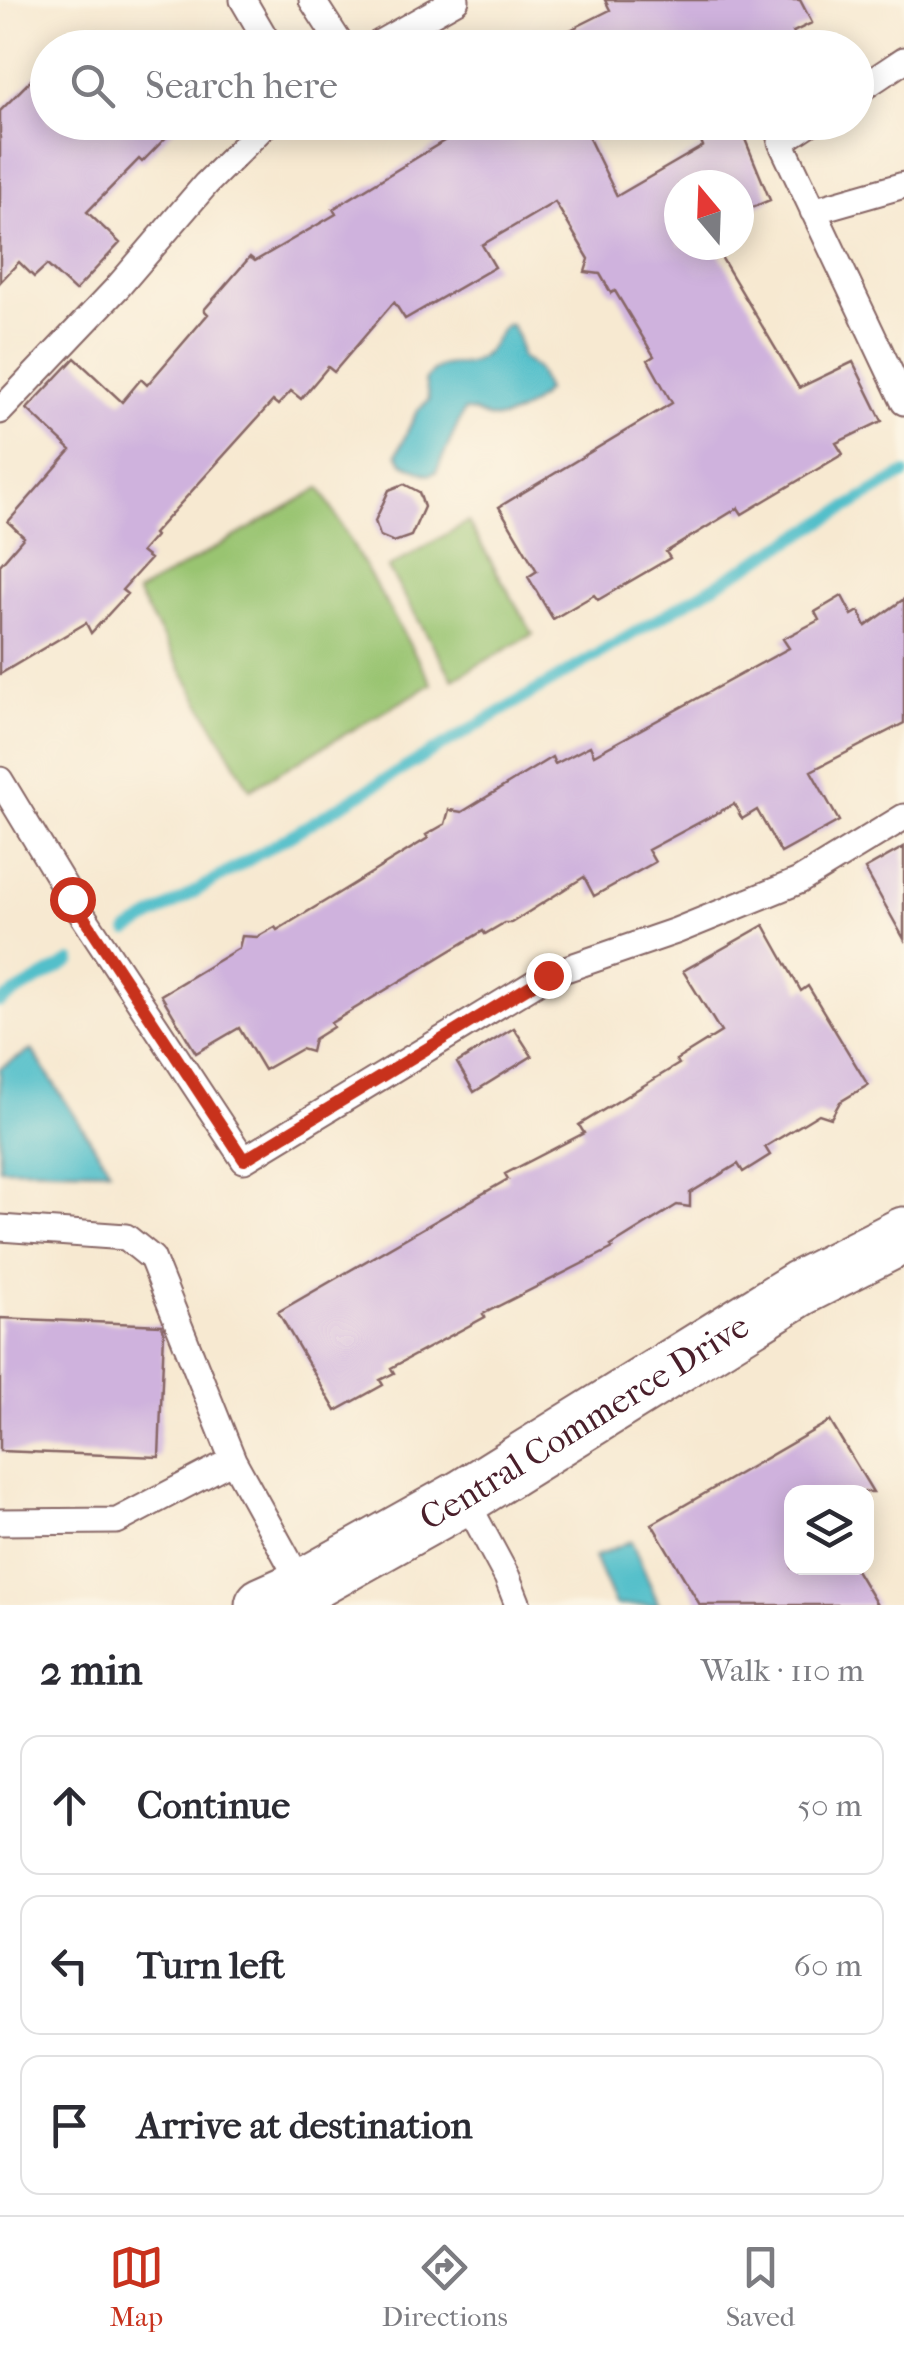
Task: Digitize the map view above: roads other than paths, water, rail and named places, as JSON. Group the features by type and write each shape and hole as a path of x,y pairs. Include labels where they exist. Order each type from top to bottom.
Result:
{"street":[{"name":"Central Commerce Drive","path":"283,1596 464,1496 800,1288 904,1235"}],"lane":[{"path":"243,0 260,30"},
{"path":"312,0 331,30"},
{"path":"403,30 456,0"},
{"path":"874,80 904,60"},
{"path":"0,411 250,140"},
{"path":"784,140 781,142 904,402"},
{"path":"813,211 904,184"},
{"path":"0,780 72,899 244,1160 548,975 676,931 799,881 904,817"},
{"path":"0,1228 126,1237 152,1258 234,1460 283,1596"},
{"path":"0,1522 117,1520 234,1460"},
{"path":"464,1496 518,1605"}],"water":[{"path":"506,325 511,325 518,337 521,357 537,369 546,391 527,407 504,418 464,411 436,472 428,475 403,463 397,454 417,411 429,400 425,381 444,365 465,364 481,357"},
{"path":"32,1050 110,1170 0,1168 0,1068"},
{"path":"631,1541 659,1605 615,1605 594,1557"}],"waterway":[{"path":"128,931 904,474"},
{"path":"0,1002 71,961"}]}
